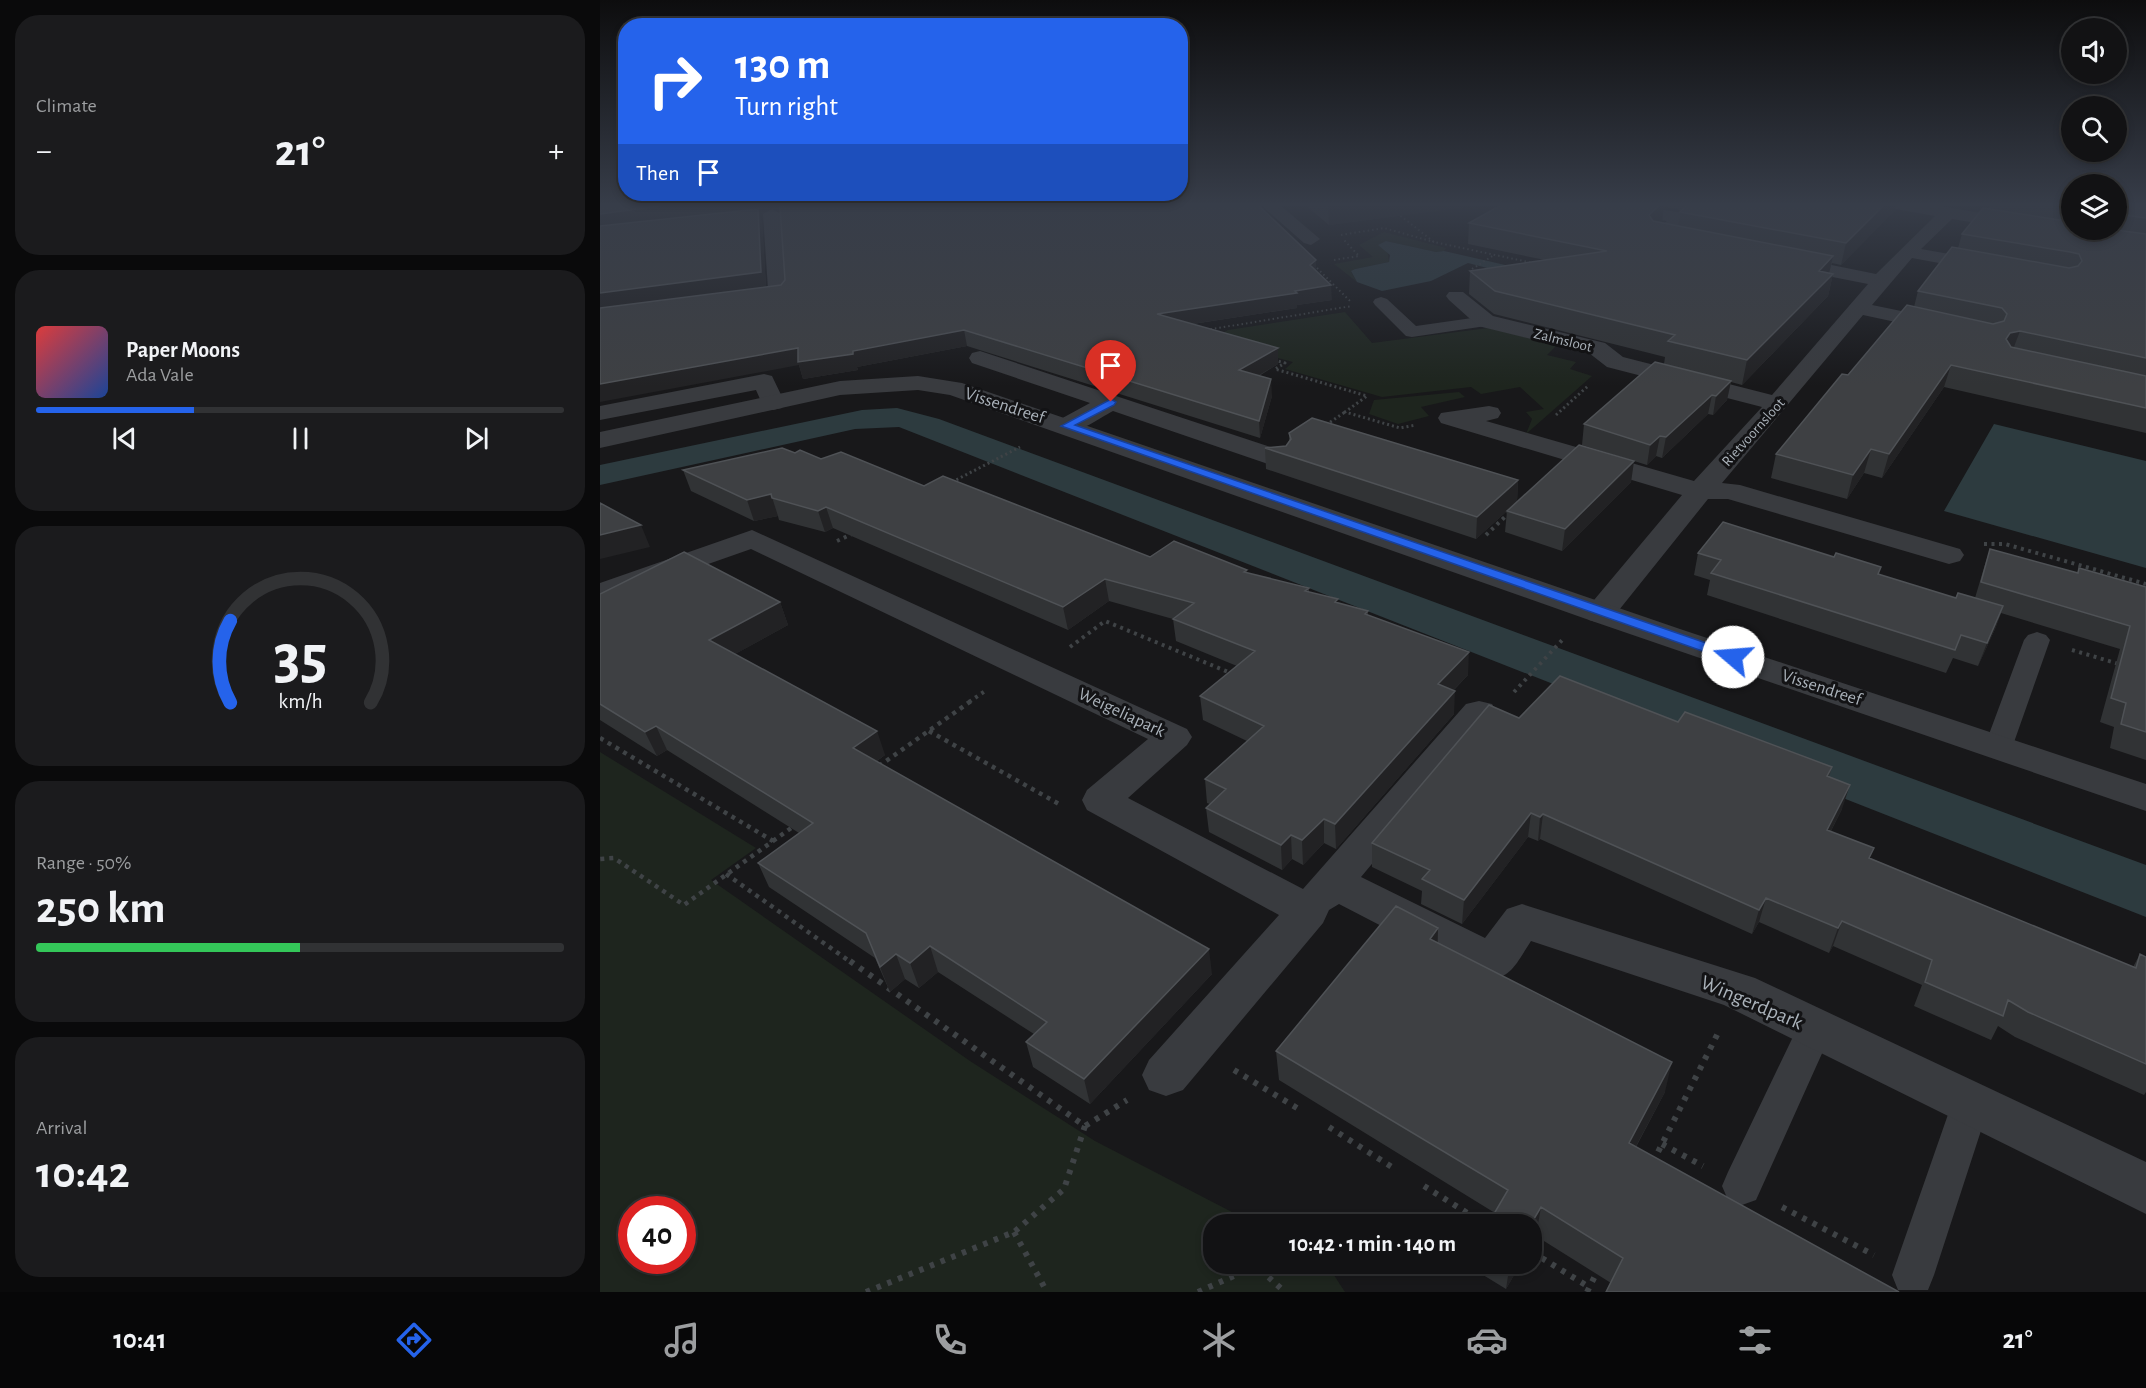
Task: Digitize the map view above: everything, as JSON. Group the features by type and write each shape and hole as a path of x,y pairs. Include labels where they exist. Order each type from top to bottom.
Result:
{"street":[{"path":"719,302 778,294 779,265"},
{"path":"1802,265 1881,281"},
{"name":"Rietvoornsloot","path":"1600,613 1700,491 1778,404 1895,265"},
{"path":"1985,265 2007,269"},
{"name":"Zalmsloot","path":"1456,296 1486,321 1597,348 1615,362 1778,404"},
{"path":"1859,308 1964,331"},
{"path":"980,358 1277,458"},
{"path":"600,413 764,381 773,403"},
{"name":"Vissendreef","path":"600,440 840,388 918,383 954,388 1457,561 1600,613 1999,745 2146,798"},
{"path":"1066,426 1111,402"},
{"path":"1450,418 1489,413"},
{"path":"1450,418 1700,491 1730,491 1949,555"},
{"name":"Weigeliapark","path":"600,593 752,539 1174,737 1101,800"},
{"path":"1166,1076 1479,712"},
{"path":"1101,800 1320,896"},
{"name":"Wingerdpark","path":"1320,896 1492,962 1522,921 1739,991 2146,1189"}],"lane":[{"path":"1381,302 1412,332 1486,321"},
{"path":"1999,745 2037,640"},
{"path":"1742,1186 1815,1029"},
{"path":"1913,1275 1971,1103"}],"path":[{"path":"1200,333 1209,328 1354,306 1321,265"},
{"path":"1470,270 1478,265"},
{"path":"1265,357 1285,363 1275,369 1366,396 1345,412 1400,428 1450,418"},
{"path":"1526,441 1615,362"},
{"path":"947,485 1020,447"},
{"path":"1457,561 1515,508"},
{"path":"799,561 862,528"},
{"path":"1915,545 2005,544 2146,584"},
{"path":"2032,563 2037,552"},
{"path":"870,772 929,731 1105,621 1242,677"},
{"path":"1521,687 1569,632"},
{"path":"2037,640 2124,666"},
{"path":"929,731 1064,806 1101,800"},
{"path":"600,738 772,841"},
{"path":"600,859 614,858 684,905 802,820"},
{"path":"726,874 1085,1126"},
{"path":"1651,1164 1739,991"},
{"path":"1193,1044 1302,1111"},
{"path":"866,1292 1014,1232 1064,1189 1085,1126 1166,1076"},
{"path":"1329,1127 1395,1169"},
{"path":"1662,1144 1913,1275"},
{"path":"1424,1186 1469,1214"},
{"path":"1014,1232 1047,1292"},
{"path":"1542,1259 1588,1290 1599,1267"},
{"path":"1198,1292 1256,1266 1285,1292"}],"shaded area":[{"path":"1336,265 1373,265 1351,272 1357,282"},
{"path":"1373,265 1463,265 1431,281 1382,291 1357,282 1351,271"},
{"path":"1477,265 1507,265 1751,321 1741,335"},
{"path":"1345,312 1372,343 1488,328 1557,345 1547,355 1576,362 1570,369 1592,376 1526,434 1532,419 1526,412 1544,409 1520,387 1481,394 1471,387 1382,397 1285,369 1293,362 1210,340 1228,330"},
{"path":"1459,392 1465,397 1421,407 1429,416 1398,424 1369,414 1374,400"},
{"path":"897,408 939,419 2146,865 2146,917 899,427 855,429 600,485 600,465 862,410"},
{"path":"1994,424 2146,461 2146,568 1944,511"},
{"path":"600,752 756,848 711,880 970,1061 1095,1141 1236,1214 1203,1214 1203,1274 1333,1274 1345,1292 600,1292"}],"building":[{"path":"600,265 761,265 761,272 600,293"},
{"path":"784,265 1310,265 1331,285 1295,291 1297,293 1157,314 1278,348 1239,370 1271,379 1259,421 964,330 853,351 853,354 798,362 798,348 600,384 600,308 781,285 785,280"},
{"path":"1509,265 1824,265 1819,271 1833,274 1747,360 1668,341 1675,335 1495,291 1470,271"},
{"path":"1938,265 2054,265 2069,268 2079,265 2146,265 2146,358 2020,331 2010,333 2006,339 2011,347 2146,376 2146,408 1951,365 1889,454 1871,449 1853,475 1776,454 1842,374 1848,375 1907,305 1993,324 2004,321 2007,314 2002,308 1918,291"},
{"path":"1655,362 1731,381 1666,437 1660,436 1650,445 1584,424"},
{"path":"1312,418 1518,480 1477,517 1265,448 1286,446 1291,439 1289,433"},
{"path":"1579,445 1634,461 1565,529 1507,511"},
{"path":"782,448 795,453 800,450 821,459 841,452 924,486 943,476 1150,557 1174,541 1247,570 1244,572 1309,588 1305,591 1338,599 1335,602 1368,611 1365,614 1469,652 1438,684 1455,691 1335,824 1324,819 1302,840 1291,835 1281,845 1206,808 1226,789 1205,779 1264,726 1200,696 1255,651 1173,619 1194,603 1105,579 1063,607 826,507 818,511 772,498 771,494 747,500 683,470"},
{"path":"600,503 641,525 600,535"},
{"path":"1723,522 1834,557 1836,553 1881,567 1878,574 1956,598 1958,593 2003,606 1987,643 1961,635 1955,650 1711,573 1721,560 1698,553"},
{"path":"1990,549 2078,573 2079,568 2146,587 2146,732 2121,724 2126,703 2111,698 2130,626 1981,582"},
{"path":"684,552 780,602 709,640 877,731 853,748 1209,949 1084,1079 1026,1042 1047,1022 930,946 910,963 896,954 880,967 866,933 758,863 813,823 656,726 645,732 600,704 600,594"},
{"path":"1560,676 1678,722 1685,712 1832,767 1827,776 1850,785 1827,830 1874,848 1869,858 2136,968 2140,954 2146,957 2146,1064 2028,1012 2008,1000 2003,1016 1925,982 1932,960 1842,921 1838,928 1766,898 1759,910 1543,814 1540,817 1531,813 1464,900 1422,879 1430,870 1372,843 1489,705 1519,718"},
{"path":"1396,906 1438,928 1430,939 1672,1062 1629,1143 1899,1292 1606,1292 1623,1258 1541,1207 1537,1214 1494,1214 1508,1190 1276,1051"}],"route":[{"path":"1111,402 1066,426 1457,561 1600,613 1733,657"}]}
